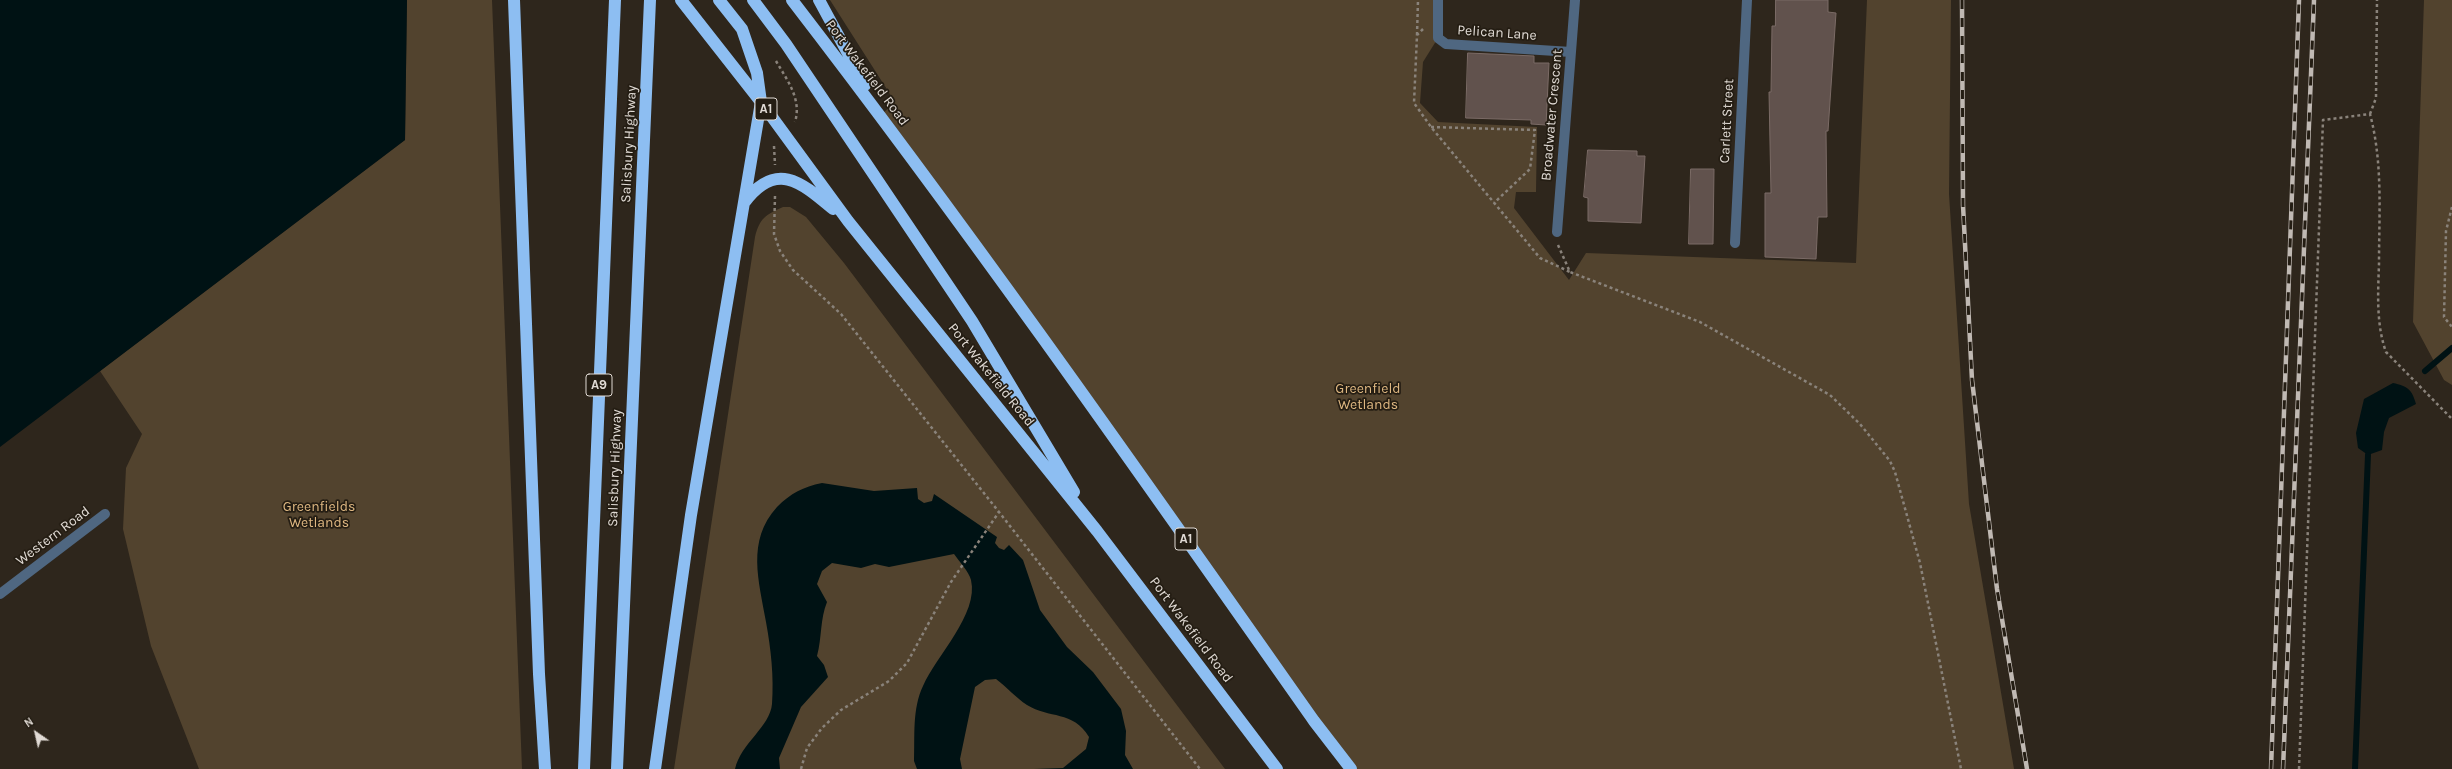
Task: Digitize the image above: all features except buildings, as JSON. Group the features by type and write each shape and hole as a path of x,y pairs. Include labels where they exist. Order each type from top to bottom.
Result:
{"highway":[{"path":"514,0 539,674 545,769"},
{"name":"Salisbury Highway","path":"617,769 650,0"},
{"name":"Port Wakefield Road","path":"681,0 761,102 848,221 1097,531 1277,769"},
{"path":"655,769 691,515 761,102 757,73 742,29 719,0"},
{"path":"753,0 786,44 972,321 1097,531"},
{"name":"Port Wakefield Road","path":"792,0 881,115 1022,307 1314,721 1351,769"},
{"path":"819,0 881,115"},
{"name":"Salisbury Highway","path":"584,769 615,1"},
{"path":"743,205 752,192 764,184 788,178 806,186 848,221"}],"street":[{"name":"Pelican Lane","path":"1438,0 1438,38 1446,44 1571,52"},
{"name":"Broadwater Crescent","path":"1557,232 1575,0"},
{"name":"Carlett Street","path":"1734,243 1748,0"},
{"name":"Western Road","path":"0,594 105,514"}],"path":[{"path":"1418,0 1414,103 1431,127 1540,258 1570,272 1700,322 1830,395 1860,424 1877,444 1895,472 1920,563 1961,769"},
{"path":"2377,0 2376,98 2370,114 2378,144 2378,301 2381,337 2386,352 2452,419"},
{"path":"1417,35 1437,15"},
{"path":"775,58 794,92 797,114 795,123"},
{"path":"2299,769 2323,120 2370,114"},
{"path":"1431,127 1535,130 1530,169 1494,203"},
{"path":"773,142 774,163"},
{"path":"775,202 774,234 780,251 793,270 841,314 999,512 1200,769"},
{"path":"2452,207 2446,231 2444,317 2452,327"},
{"path":"1557,232 1559,248 1570,272"},
{"path":"800,769 807,748 822,728 841,710 889,681 907,663 951,582 999,512"}],"green space":[{"name":"Greenfields Wetlands","path":"407,0 492,0 522,769 199,769 151,646 123,529 126,468 142,434 100,371 405,140"},
{"name":"Greenfield Wetlands","path":"830,0 1438,0 1438,38 1423,62 1420,103 1438,122 1537,127 1536,192 1516,192 1514,208 1569,280 1586,253 1856,263 1867,0 1951,0 1949,194 1969,504 2014,769 1351,769 881,115 895,102"},
{"path":"2424,0 2452,0 2452,385 2444,380 2413,322"},
{"path":"783,207 790,207 806,217 844,263 1225,769 674,769 755,237 761,221 772,212"}],"shaded area":[{"path":"0,0 407,0 405,140 0,447"},
{"path":"2393,383 2402,385 2408,389 2413,395 2416,404 2389,418 2384,432 2382,450 2368,455 2358,448 2356,433 2364,399"},
{"path":"822,483 874,491 917,488 918,499 924,503 932,501 934,494 997,537 995,543 999,548 1004,550 1009,545 1023,560 1040,610 1067,647 1093,672 1121,709 1126,731 1125,755 1133,769 1034,769 1063,768 1086,749 1089,737 1083,728 1076,723 1027,705 996,679 985,680 975,687 960,759 962,769 917,769 914,761 914,732 919,695 929,674 963,621 969,607 972,593 970,577 954,554 889,567 875,564 861,568 832,563 822,571 817,584 827,602 823,615 817,656 824,665 828,677 801,707 779,758 780,769 735,769 743,751 766,720 772,704 773,684 771,653 760,592 757,562 761,534 767,520 782,502 798,491 809,486"}],"waterway":[{"path":"2425,371 2452,348"},
{"path":"2355,769 2368,455"}],"railway":[{"path":"1962,0 1963,205 1972,380 1997,589 2027,769"},
{"path":"2271,769 2299,0"},
{"path":"2283,769 2314,0"}]}
